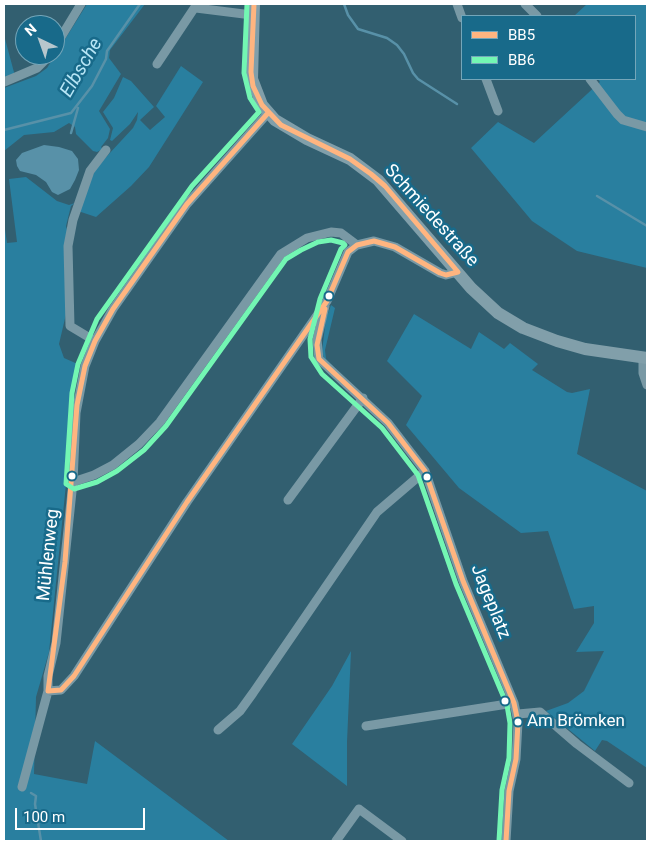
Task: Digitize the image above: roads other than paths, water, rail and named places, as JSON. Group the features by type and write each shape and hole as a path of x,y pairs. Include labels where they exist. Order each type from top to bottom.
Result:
{"main road":[{"name":"Schmiedestraße","path":"253,10 252,79 257,96 268,113 281,125 350,159 385,186 458,272 498,313 523,328 558,342 585,349 645,358"}],"street":[{"path":"65,30 81,4"},
{"path":"525,4 536,15"},
{"path":"156,64 196,6 253,10"},
{"path":"4,82 40,65"},
{"path":"486,80 498,111"},
{"path":"591,80 623,120 647,126"},
{"name":"Mühlenweg","path":"22,787 48,691 57,634 73,482 77,405 85,366 95,341 120,298 188,202 268,113"},
{"path":"95,341 70,326 68,246 73,220 90,171 106,150"},
{"path":"73,482 113,465 139,444 160,422 281,254 307,238 331,232 341,233 358,245"},
{"path":"48,691 60,690 74,676 187,502 327,301 348,252 358,245 374,241 396,247 440,273 446,275 458,272"},
{"name":"Jageplatz","path":"327,301 317,340 318,355 327,368 363,398 398,435 425,472 463,581 518,714 516,759 509,791 506,841"},
{"path":"645,358 642,366 647,385"},
{"path":"288,500 363,398"},
{"path":"218,730 240,711 377,512 425,472"},
{"path":"366,726 514,703"},
{"path":"518,714 540,712 577,744 629,783"},
{"path":"336,841 359,809 402,841"}],"waterway":[{"name":"Elbsche","path":"4,130 71,113 92,86 106,59 107,51 140,4"},
{"path":"344,4 348,15 358,29 387,38 397,45 418,79 457,104"},
{"path":"71,133 78,108"},
{"path":"597,196 647,226"},
{"path":"31,793 36,796 35,804 41,841"}],"place":[{"name":"Am Brömken","path":"518,722"}]}
